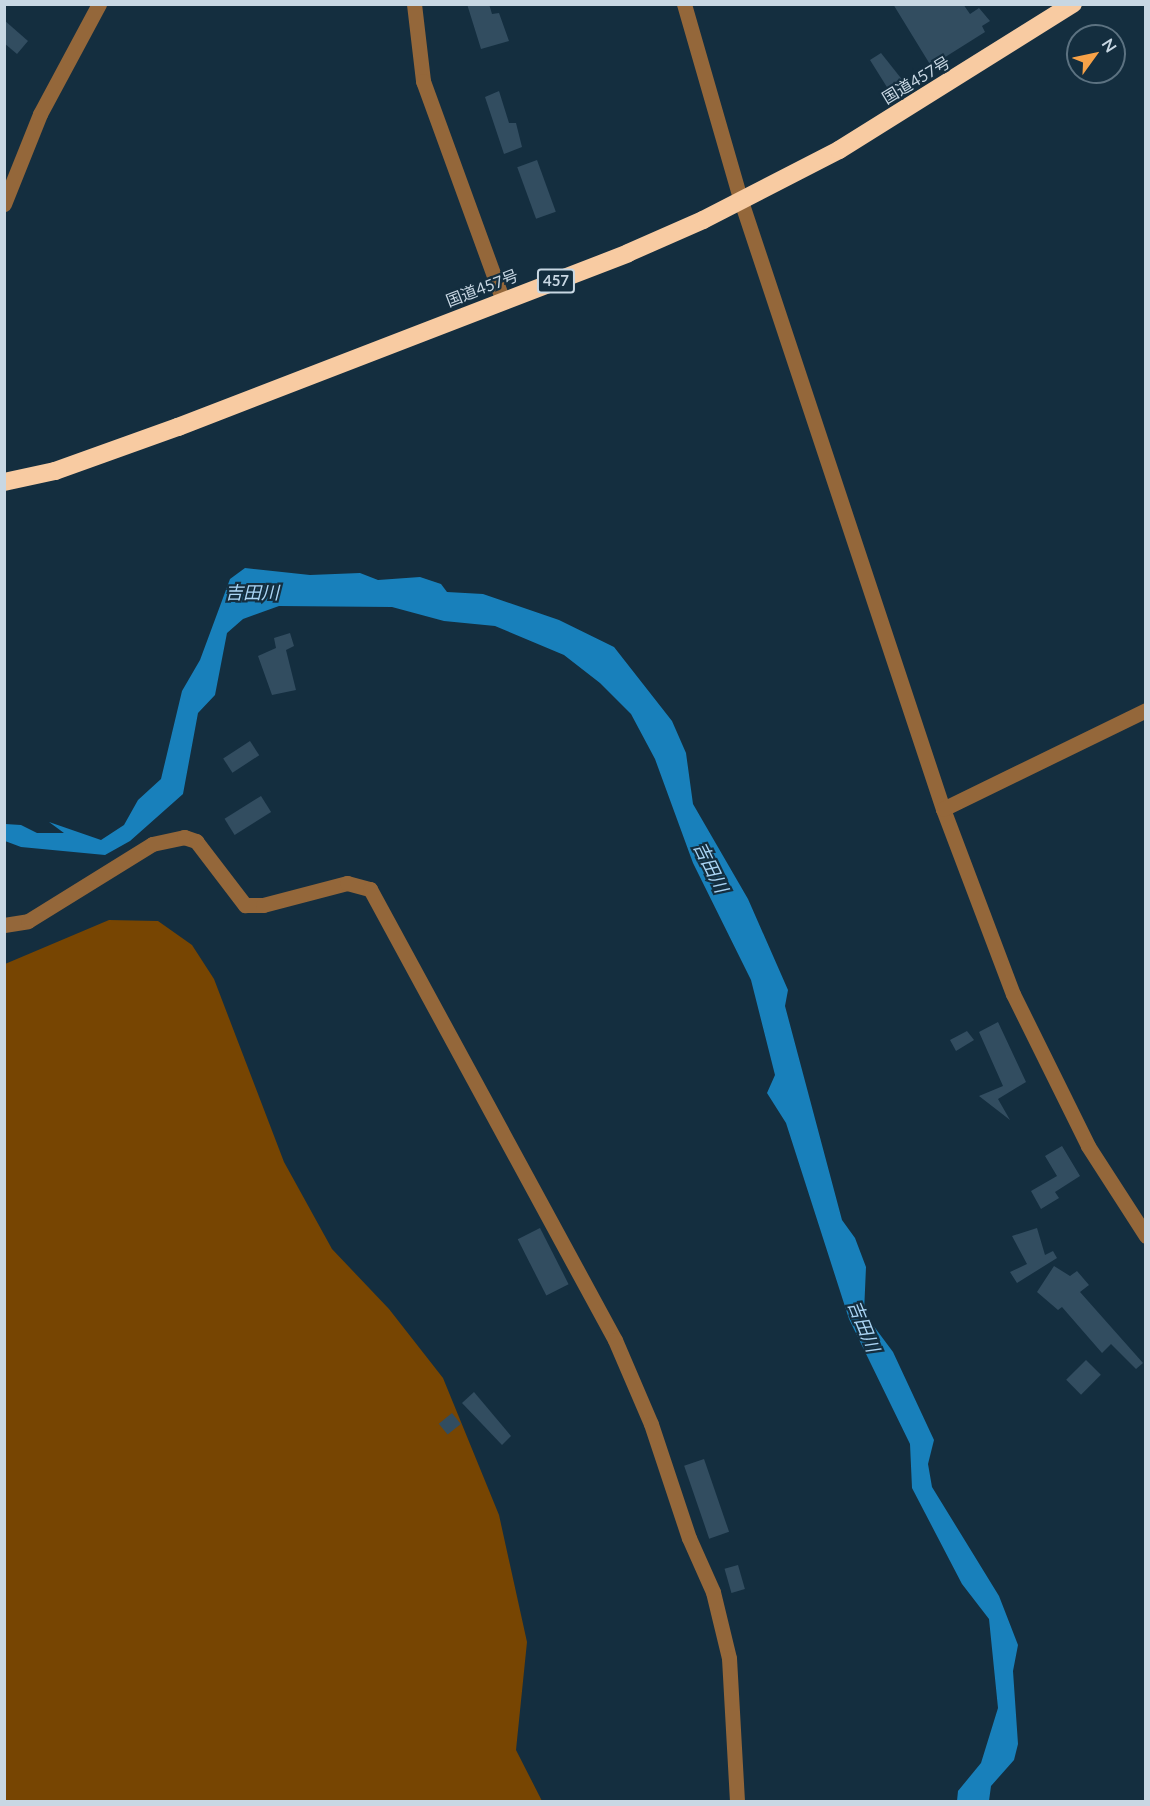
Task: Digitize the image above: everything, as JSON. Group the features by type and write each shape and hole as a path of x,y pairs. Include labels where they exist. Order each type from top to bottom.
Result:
{"highway":[{"name":"国道457号","path":"4,482 94,458 628,253 741,201 849,144 1073,4"}],"street":[{"path":"4,204 40,114 99,4"},
{"path":"414,4 423,81 503,301"},
{"path":"684,4 741,201 943,809 1013,994 1088,1146 1146,1236"},
{"path":"943,809 1146,710"},
{"path":"4,925 28,921 152,844 184,837 196,841 244,905 263,905 347,883 369,889 615,1340 651,1424 689,1538 713,1592 729,1658 737,1802"}],"shaded area":[{"path":"109,920 158,921 192,945 214,979 284,1162 332,1249 389,1309 443,1378 499,1515 527,1642 516,1750 542,1801 5,1802 5,964"}],"water":[{"name":"吉田川","path":"245,568 310,575 360,573 378,580 420,577 441,584 447,592 483,594 559,620 614,647 672,721 686,753 693,804 748,899 788,990 785,1006 842,1220 855,1238 866,1267 864,1313 893,1352 934,1440 928,1464 932,1487 999,1596 1018,1645 1013,1671 1018,1744 1014,1760 991,1786 989,1801 957,1801 958,1791 981,1763 998,1708 989,1619 962,1584 912,1488 910,1444 849,1319 786,1123 767,1093 775,1075 751,980 693,863 655,759 631,714 600,683 564,655 495,626 444,621 392,607 279,606 243,619 227,633 215,695 198,713 183,794 130,841 105,855 21,847 5,841 5,824 21,825 37,833 64,833 49,822 101,840 124,825 138,800 161,779 182,691 200,660 230,579"}],"building":[{"path":"467,4 489,4 492,14 499,13 509,41 481,49"},
{"path":"893,4 963,4 970,14 979,8 990,21 982,26 985,32 931,66"},
{"path":"4,20 28,41 17,54 4,43"},
{"path":"881,53 904,82 890,92 870,60"},
{"path":"499,91 509,123 516,123 522,147 504,154 485,97"},
{"path":"537,160 556,212 536,219 517,167"},
{"path":"290,633 294,646 286,650 296,690 272,695 258,656 276,648 274,638"},
{"path":"250,741 259,755 232,773 223,758"},
{"path":"261,796 271,812 235,835 225,819"},
{"path":"998,1022 1026,1082 998,1099 1010,1120 979,1096 1003,1086 979,1032"},
{"path":"967,1031 974,1040 956,1051 950,1040"},
{"path":"1062,1146 1080,1176 1055,1192 1059,1198 1041,1209 1031,1191 1057,1176 1045,1156"},
{"path":"540,1228 569,1284 546,1295 518,1239"},
{"path":"1037,1228 1045,1255 1053,1251 1057,1258 1017,1283 1010,1272 1027,1264 1012,1236"},
{"path":"1054,1266 1070,1276 1077,1271 1089,1285 1080,1292 1143,1363 1136,1369 1111,1344 1102,1353 1062,1307 1058,1310 1037,1292"},
{"path":"1086,1360 1101,1375 1081,1395 1066,1380"},
{"path":"474,1392 511,1436 502,1445 462,1403"},
{"path":"452,1413 461,1424 448,1435 439,1424"},
{"path":"704,1459 729,1532 709,1539 684,1466"},
{"path":"738,1565 745,1589 731,1593 725,1569"}]}
